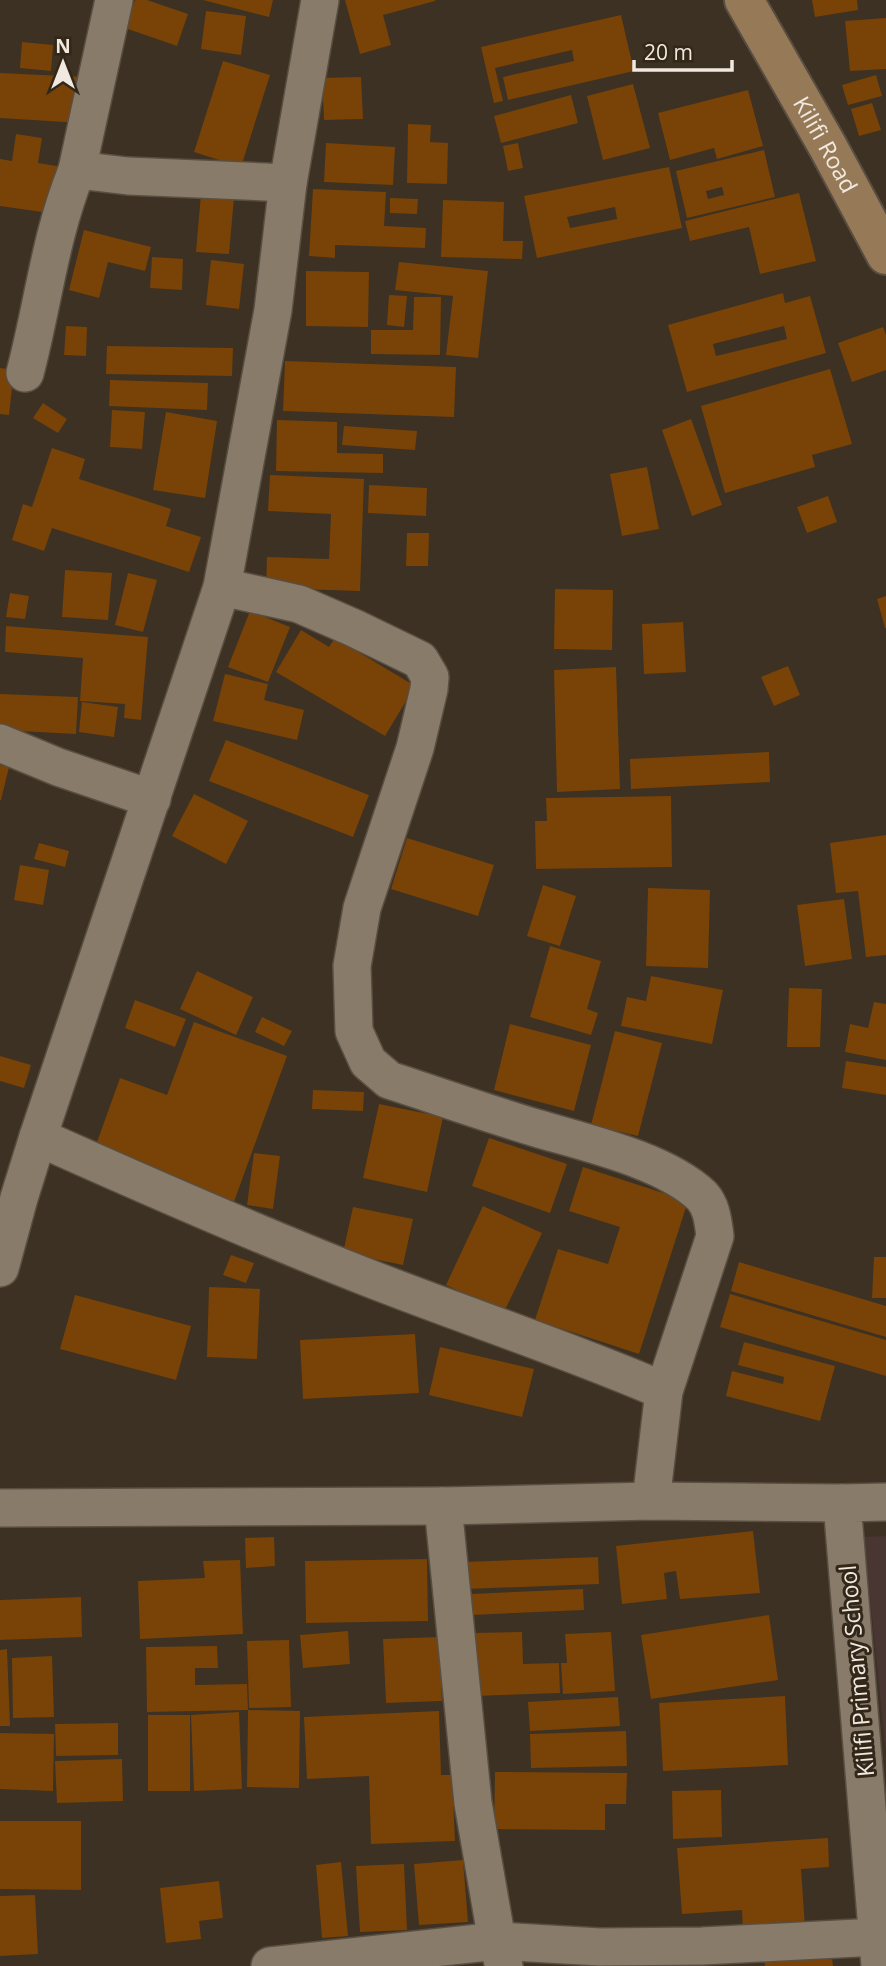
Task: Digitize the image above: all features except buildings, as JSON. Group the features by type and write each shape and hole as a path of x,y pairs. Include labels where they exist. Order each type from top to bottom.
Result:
{"street":[{"path":"25,373 52,247 77,170 114,0"},
{"path":"0,1268 38,1138 222,587 273,310 288,183 320,0"},
{"name":"Kilifi Road","path":"744,0 886,255"},
{"path":"77,170 128,176 288,183"},
{"path":"222,587 299,604 420,660 430,677 415,748 362,908 352,966 354,1031 368,1062 389,1080 608,1149 677,1178 704,1199 711,1212 715,1236 664,1391 651,1501"},
{"path":"0,743 58,767 152,799"},
{"path":"38,1138 360,1275 610,1368 664,1391"},
{"path":"0,1508 443,1506 651,1501 886,1502"},
{"name":"Kilifi Primary School","path":"842,1503 879,1952"},
{"path":"443,1506 472,1803 501,1954"},
{"path":"270,1966 600,1947 690,1946 879,1952"}],"shaded area":[{"path":"886,1536 886,1754 864,1537"}]}
